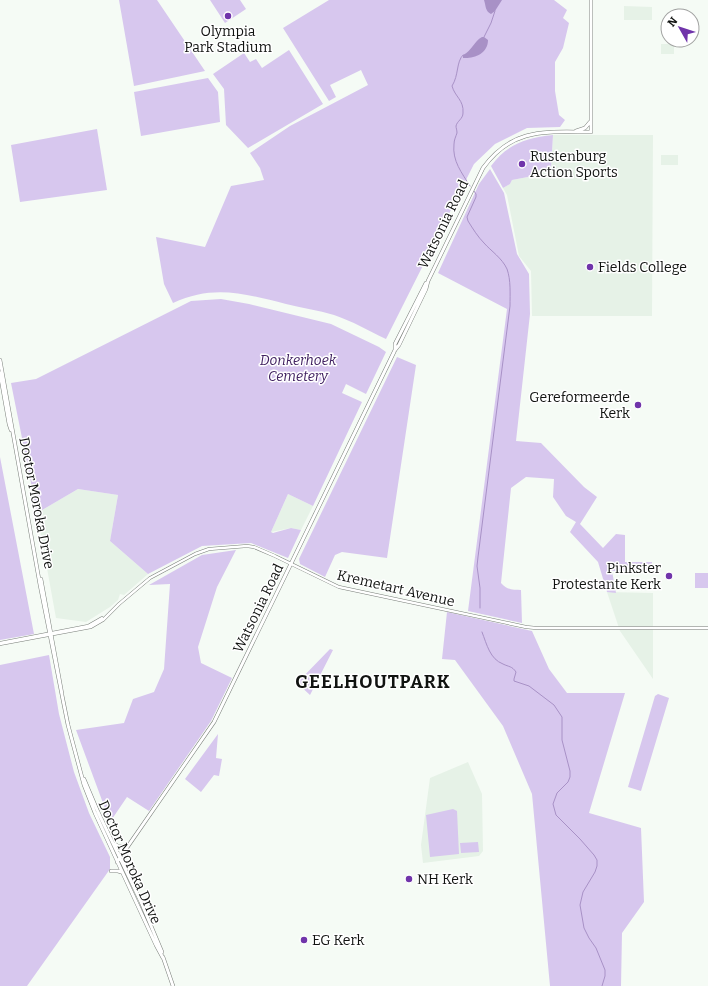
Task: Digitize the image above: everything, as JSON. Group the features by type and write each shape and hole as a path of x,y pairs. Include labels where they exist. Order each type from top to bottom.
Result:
{"main road":[{"path":"570,132 585,128 588,126 591,119 592,0"},
{"name":"Watsonia Road","path":"117,862 214,722 395,350 395,344 428,281 479,176 491,157 514,140 530,134 591,132 591,119"},
{"name":"Doctor Moroka Drive","path":"0,360 12,432 42,582 62,698 84,785 117,862 163,958"},
{"name":"Doctor Moroka Drive","path":"0,373 9,424 12,432"},
{"name":"Doctor Moroka Drive","path":"81,773 159,943 173,986"},
{"path":"113,843 119,847 124,847 129,844"},
{"path":"124,868 124,859 129,844"},
{"path":"111,871 120,871 123,874"}],"street":[{"name":"Kremetart Avenue","path":"0,644 91,625 106,616 150,578 205,550 250,546 334,585 347,589 526,627 708,628"}],"shaded area":[{"path":"484,0 502,0 495,11 491,14 487,10"},
{"path":"624,6 652,7 652,20 624,20"},
{"path":"482,37 488,40 486,49 479,55 471,58 463,58 463,55 469,51"},
{"path":"661,48 674,48 674,54 661,54"},
{"path":"553,135 653,135 652,316 532,316 531,271 519,256 507,195 503,188 510,184 512,180 533,176 532,172 551,168"},
{"path":"661,155 678,155 678,165 661,165"},
{"path":"78,489 118,495 110,541 148,574 124,595 120,594 118,600 110,607 86,622 56,618 37,513"},
{"path":"288,494 313,506 301,530 291,528 271,532"},
{"path":"607,592 653,593 653,679 620,631"},
{"path":"468,762 482,794 483,851 479,856 423,863 421,845 430,778"}],"green space":[{"path":"119,0 157,0 205,71 134,86"},
{"name":"Olympia Park Stadium","path":"210,0 240,0 246,9 225,23"},
{"path":"329,0 554,0 567,10 563,18 569,23 563,48 555,62 555,91 559,115 565,120 560,127 527,128 495,144 474,164 386,339 334,315 243,294 216,292 188,297 173,303 164,284 156,237 205,247 231,186 264,180 260,168 250,153 290,126 368,85 361,70 330,85 336,97 329,101 283,28"},
{"path":"289,50 323,104 248,148 226,125 224,89 213,74 244,53 250,62 256,59 262,68"},
{"path":"208,78 218,92 220,122 141,136 134,92"},
{"path":"97,129 107,190 20,202 11,145"},
{"name":"Rustenburg Action Sports","path":"553,135 551,168 532,172 533,176 512,180 510,184 503,188 491,166 497,158 518,143 534,138"},
{"path":"490,169 504,193 517,254 529,274 530,314 516,441 541,443 584,487 597,497 580,524 603,548 616,534 625,535 625,562 652,562 651,572 612,571 616,593 607,592 598,562 570,532 576,522 566,516 553,497 554,479 526,477 511,488 501,583 513,590 521,590 522,623 468,611 507,309 438,273 479,184"},
{"name":"Donkerhoek Cemetery","path":"221,299 249,304 331,324 379,347 386,352 366,394 346,384 342,393 362,402 313,506 288,494 271,532 273,533 291,528 301,530 288,558 251,543 202,546 148,574 110,541 118,495 78,489 37,513 11,383 36,379 191,301"},
{"path":"397,357 416,365 387,558 342,552 335,555 325,577 300,564 299,559"},
{"path":"0,457 34,634 0,640"},
{"path":"236,550 217,587 198,647 201,663 232,678 211,721 149,811 127,797 110,822 76,730 124,723 133,699 154,692 164,669 170,584 149,585 202,555"},
{"path":"695,573 708,573 708,588 695,588"},
{"path":"447,612 532,631 549,669 567,693 625,693 589,813 641,828 644,902 622,933 621,986 550,986 532,794 503,726 455,660 442,659"},
{"path":"330,649 333,650 310,695 297,683"},
{"path":"49,655 59,714 74,772 89,813 110,857 110,869 27,986 0,986 0,665"},
{"path":"658,694 669,698 641,791 628,787 655,696"},
{"path":"218,734 216,758 222,759 219,776 214,775 201,792 185,779"},
{"path":"453,809 457,811 459,854 430,857 426,815"},
{"path":"478,842 479,852 461,853 460,843"}],"waterway":[{"path":"484,37 495,11"},
{"path":"463,55 459,61 456,78 452,86 461,102 463,109 462,117 456,126 457,133 454,141 454,150 458,166 470,186"},
{"path":"474,191 476,197 467,217 468,221 480,238 505,265 509,278 510,292 510,306 477,566 480,588 480,608"},
{"path":"482,632 495,659 515,670 514,681 529,686 554,705 562,717 562,740 570,771 570,777 568,782 557,793 553,804 556,815 580,839 597,860 595,872 583,892 580,905 584,928 596,948 605,970 602,986"}],"place":[{"name":"Olympia Park Stadium","path":"228,16"},
{"name":"Rustenburg Action Sports","path":"522,164"},
{"name":"Fields College","path":"590,267"},
{"name":"Gereformeerde Kerk","path":"638,405"},
{"name":"Pinkster Protestante Kerk","path":"669,576"},
{"name":"NH Kerk","path":"409,879"},
{"name":"EG Kerk","path":"304,940"}],"district":[{"name":"GEELHOUTPARK","path":"373,682"}]}
